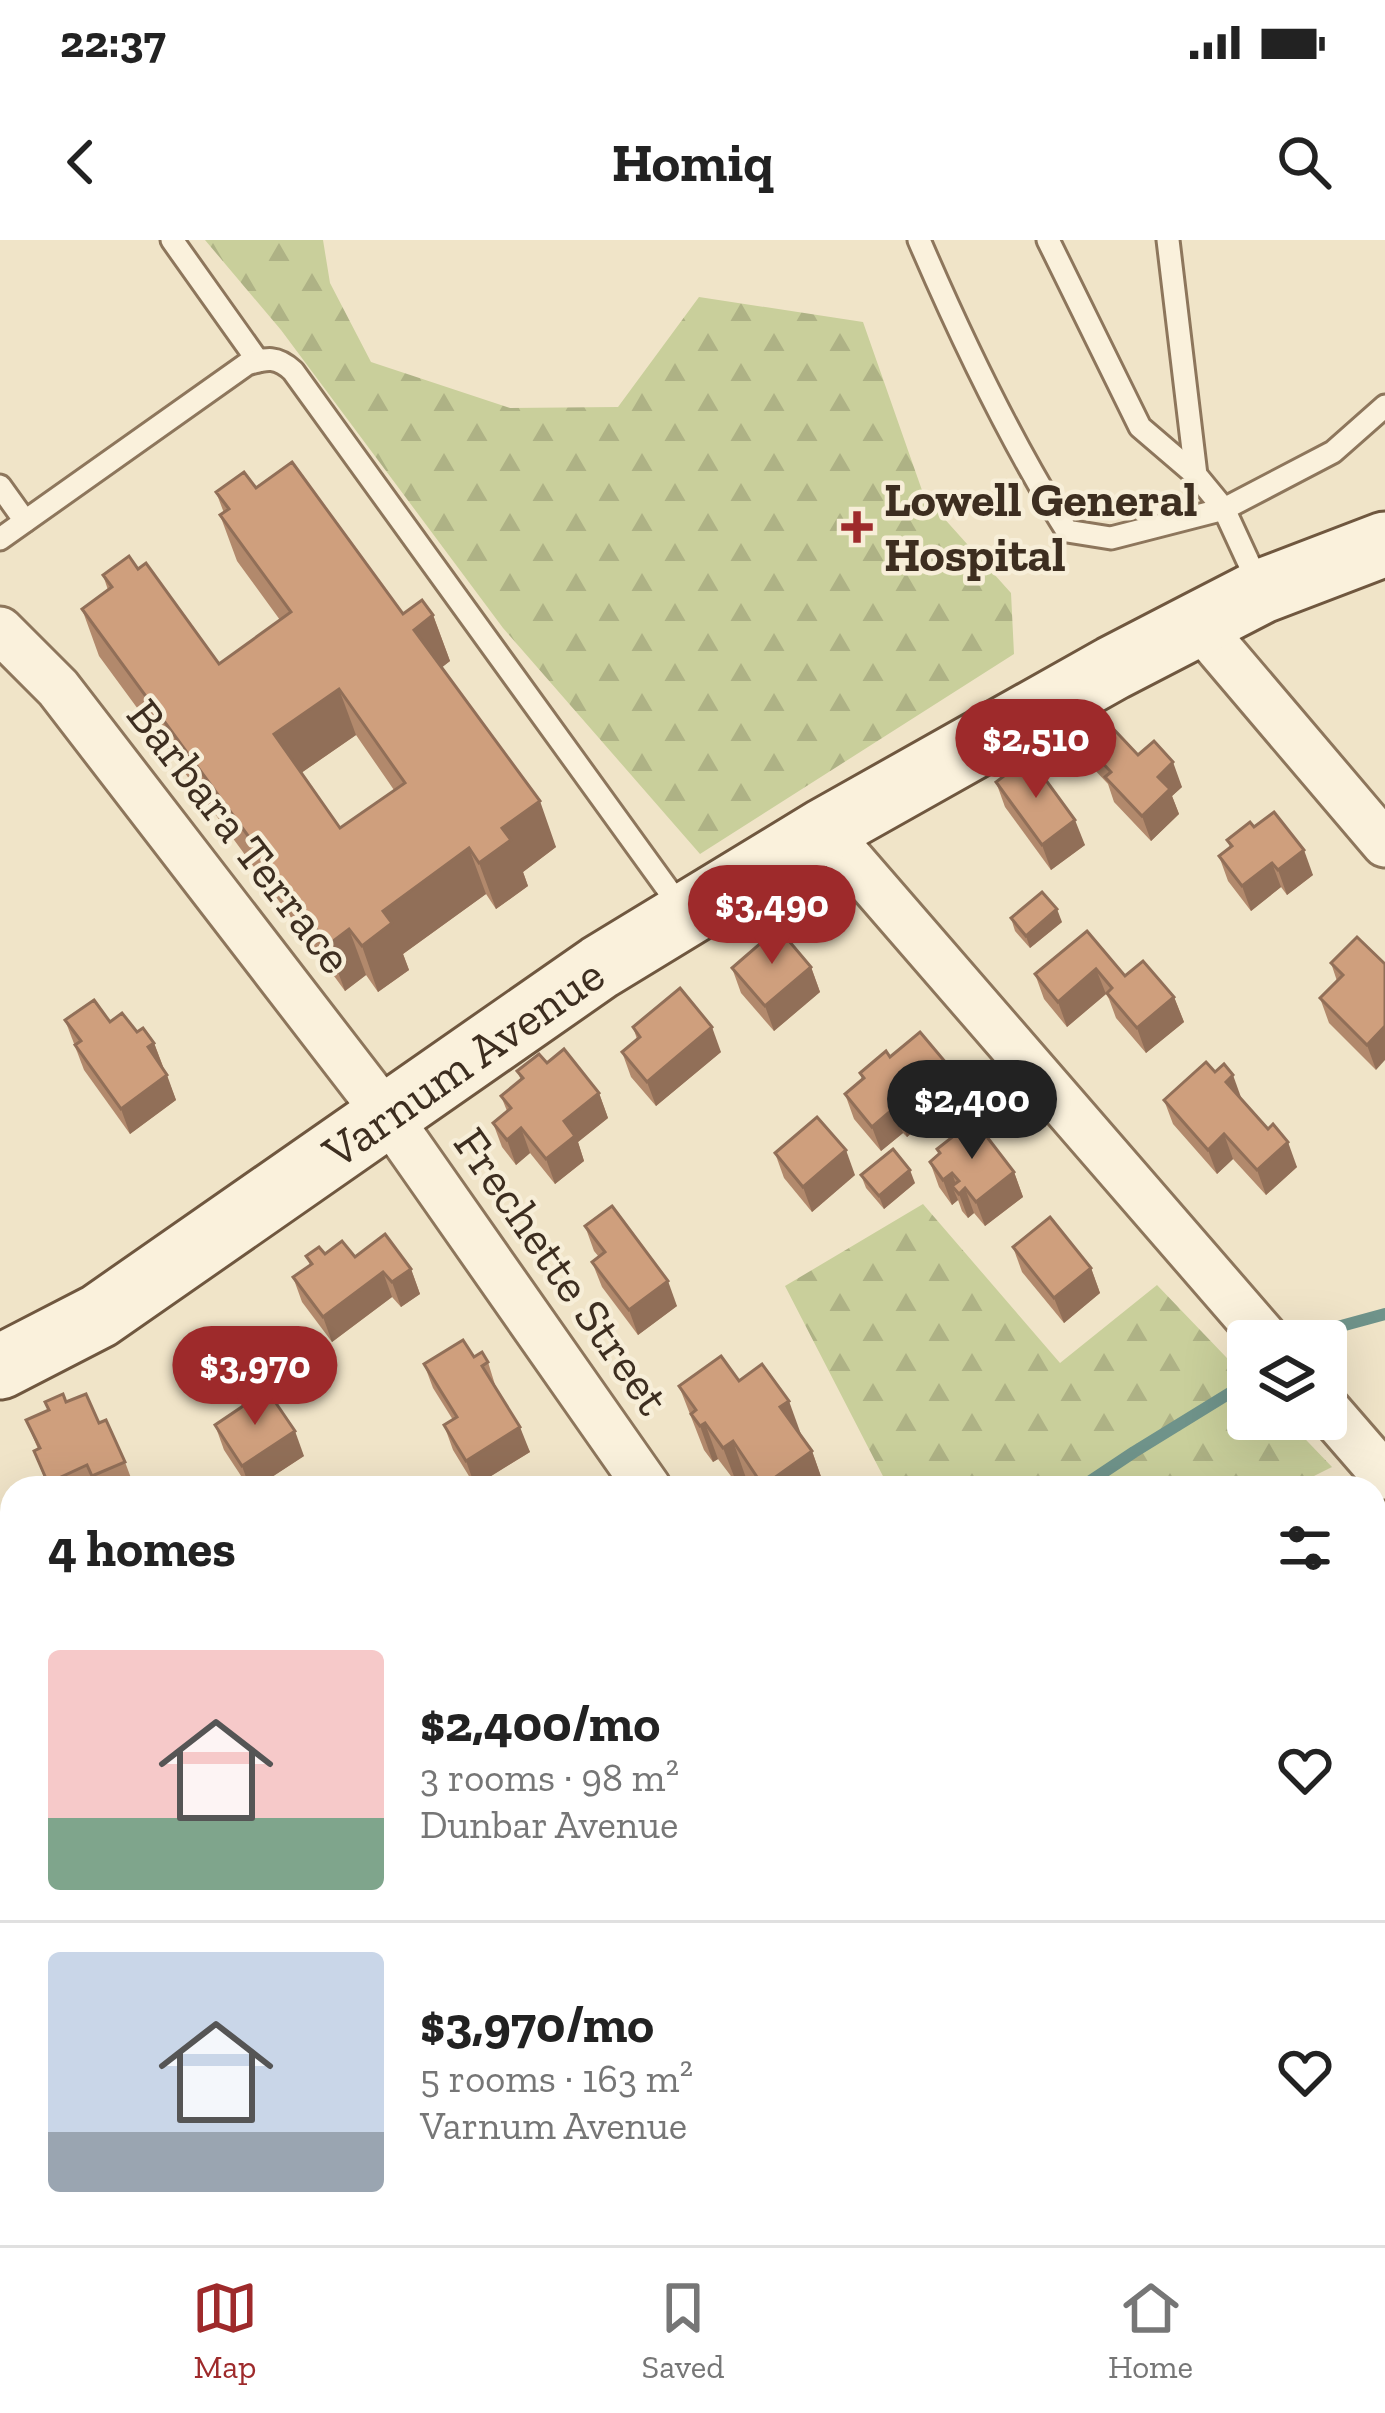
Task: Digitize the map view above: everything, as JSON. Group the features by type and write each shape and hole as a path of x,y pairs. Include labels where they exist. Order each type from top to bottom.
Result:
{"main road":[{"name":"Varnum Avenue","path":"0,1367 99,1316 600,968 825,830 1198,623 1262,592 1385,544"}],"street":[{"path":"1198,623 1385,844"},
{"name":"Barbara Terrace","path":"0,630 58,688 387,1115"},
{"path":"825,830 1250,1320"},
{"name":"Frechette Street","path":"387,1115 641,1476"},
{"path":"1347,1439 1373,1476"}],"lane":[{"path":"172,240 258,361"},
{"path":"919,240 1029,470 1067,531 1111,538 1224,509 1333,452 1385,406"},
{"path":"1048,240 1140,427 1196,475 1224,509 1262,592"},
{"path":"1168,240 1196,475"},
{"path":"0,539 247,364 282,361 686,914"},
{"path":"0,486 25,521"}],"green space":[{"path":"205,240 323,240 330,283 371,362 510,408 618,407 699,297 863,322 924,496 1011,593 1014,654 700,854 503,628 281,330"},
{"path":"923,1204 1060,1363 1157,1285 1227,1358 1227,1440 1306,1440 1332,1467 1314,1476 883,1476 785,1286"}],"building":[{"path":"292,462 403,614 422,600 433,615 414,630 540,801 502,828 511,840 479,863 469,848 383,911 392,923 362,946 349,929 328,945 82,609 112,587 103,575 129,556 138,569 146,563 219,664 291,612 220,515 229,509 216,492 244,472 256,488","holes":["339,689 405,783 340,828 274,734"]},
{"path":"1105,720 1138,755 1154,741 1173,762 1158,777 1170,789 1142,816 1105,777 1111,772 1082,741"},
{"path":"1029,757 1075,820 1042,845 996,782"},
{"path":"1274,812 1304,850 1278,870 1272,863 1242,886 1219,856 1232,846 1227,840 1250,822 1254,827"},
{"path":"1042,892 1057,909 1026,936 1011,918"},
{"path":"778,928 811,967 765,1006 732,968"},
{"path":"1087,931 1125,976 1143,961 1174,997 1137,1028 1107,993 1112,988 1096,969 1058,1002 1035,974"},
{"path":"1357,937 1385,964 1385,1026 1367,1045 1320,998 1343,975 1331,963"},
{"path":"680,988 712,1027 647,1082 622,1052 640,1037 633,1027"},
{"path":"94,1000 110,1022 122,1013 137,1032 143,1028 154,1043 148,1047 167,1075 121,1109 75,1045 81,1041 65,1020"},
{"path":"920,1032 947,1064 913,1093 916,1097 872,1127 845,1094 864,1078 860,1073 886,1051 890,1057"},
{"path":"564,1049 599,1093 564,1121 575,1136 546,1159 521,1128 507,1140 493,1123 511,1108 501,1096 523,1078 517,1071 539,1054 547,1063"},
{"path":"1206,1062 1215,1072 1224,1064 1233,1075 1226,1082 1268,1129 1273,1124 1288,1142 1257,1170 1224,1134 1208,1150 1164,1100"},
{"path":"817,1117 846,1150 803,1187 775,1153"},
{"path":"974,1120 1014,1172 976,1202 965,1188 959,1194 952,1186 959,1181 952,1173 943,1180 930,1162 940,1153 937,1149"},
{"path":"893,1149 910,1170 879,1196 861,1175"},
{"path":"612,1206 668,1281 629,1310 592,1262 605,1252 585,1226"},
{"path":"1050,1217 1091,1268 1054,1298 1013,1247"},
{"path":"385,1234 411,1269 392,1282 383,1272 323,1317 293,1277 312,1264 306,1256 319,1247 325,1254 342,1241 355,1257"},
{"path":"463,1340 474,1357 482,1352 488,1362 482,1366 520,1427 466,1461 444,1425 457,1417 424,1364"},
{"path":"721,1356 739,1381 762,1364 789,1401 780,1407 812,1451 777,1476 756,1476 733,1441 723,1448 705,1423 700,1426 691,1414 696,1410 679,1386"},
{"path":"267,1390 295,1431 242,1466 215,1425"},
{"path":"63,1394 66,1402 86,1394 99,1423 106,1420 125,1462 92,1476 87,1465 63,1476 45,1476 34,1451 40,1448 26,1420 49,1410 45,1402"}],"waterway":[{"path":"1347,1324 1385,1314"},
{"path":"1098,1476 1227,1395"}],"place":[{"name":"Lowell General Hospital","path":"857,527"}]}
